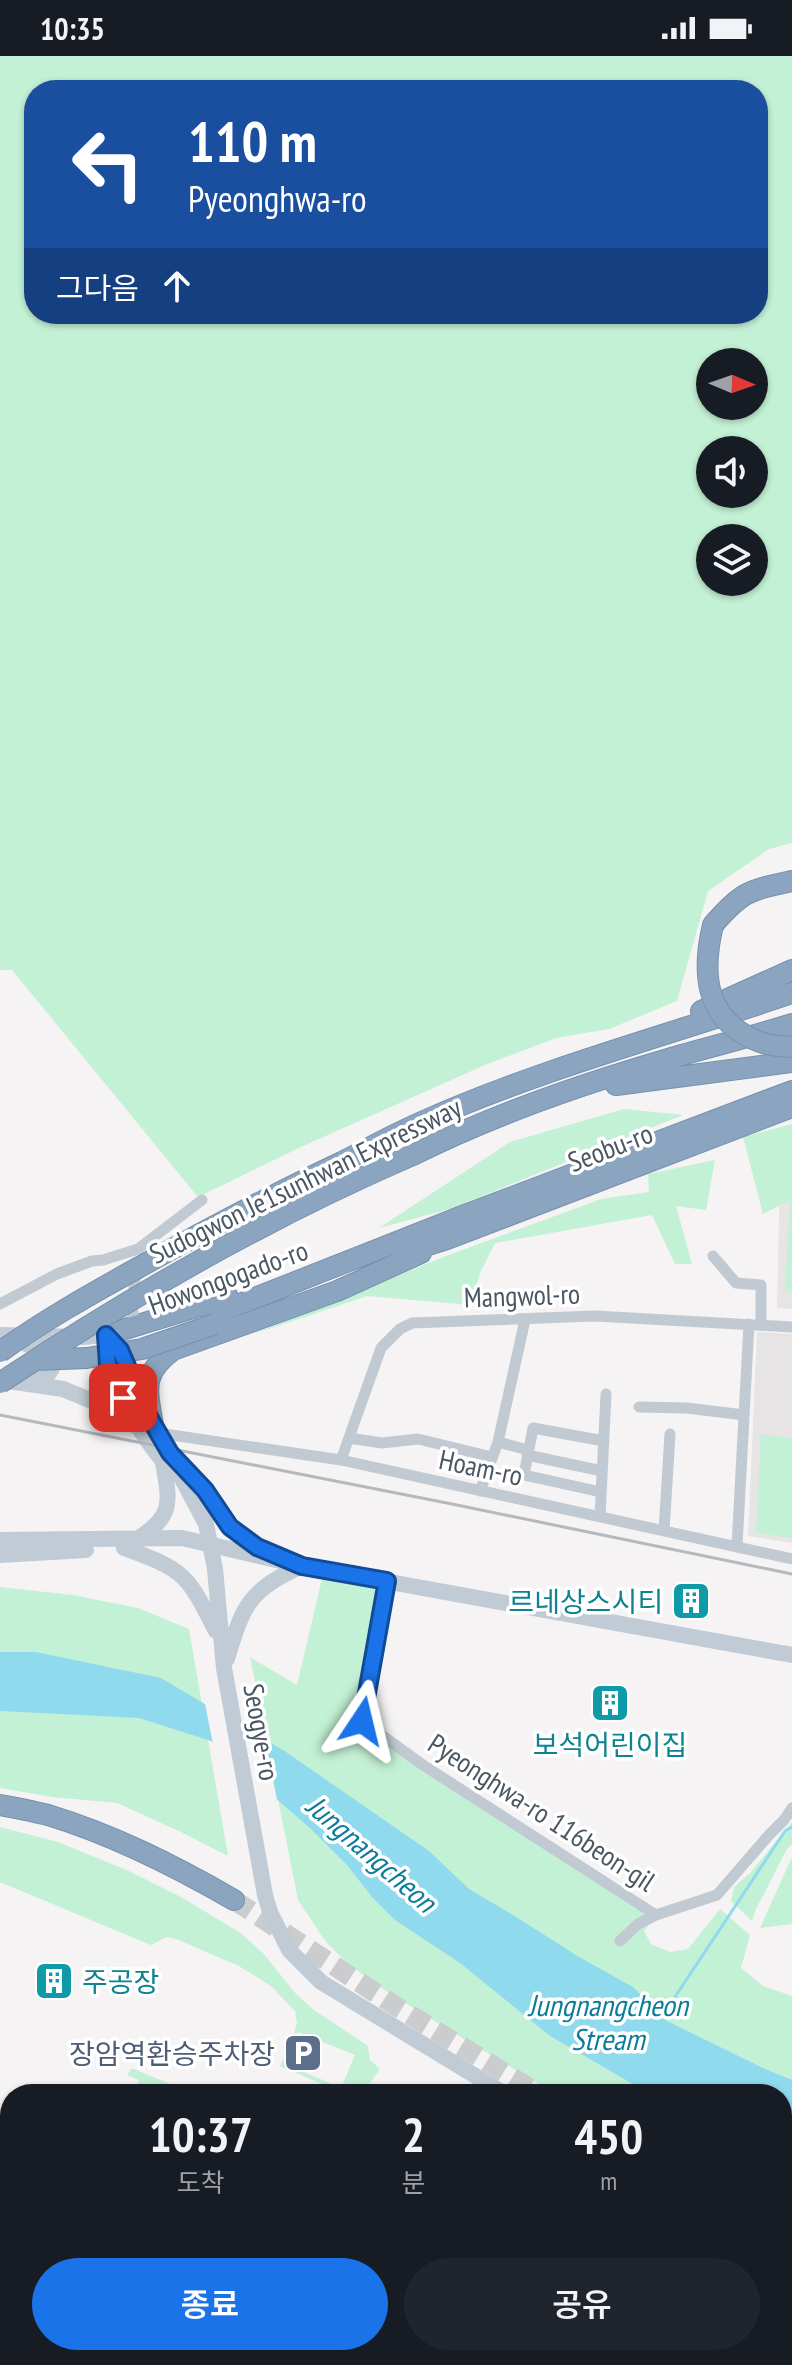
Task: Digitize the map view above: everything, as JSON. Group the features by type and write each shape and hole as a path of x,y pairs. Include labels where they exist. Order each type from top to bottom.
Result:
{"highway":[{"path":"792,881 754,889 731,904 713,925 706,954 708,982 714,1003 726,1020 762,1043 792,1047"},
{"path":"615,1050 792,970"},
{"name":"Sudogwon Je1sunhwan Expressway","path":"3,1343 269,1197 438,1115 615,1050 792,993"},
{"name":"Sudogwon Je1sunhwan Expressway","path":"4,1381 100,1318 192,1264 327,1194 468,1128 565,1092 792,1024"},
{"path":"565,1092 792,1062"},
{"name":"Seobu-ro","path":"465,1215 792,1091"},
{"name":"Seobu-ro","path":"447,1239 792,1107"},
{"path":"106,1335 333,1254 465,1215"},
{"name":"Howongogado-ro","path":"0,1360 87,1358 142,1349 465,1215"},
{"path":"146,1422 148,1379 160,1360 173,1350 337,1291 396,1266 447,1239"},
{"name":"Howongogado-ro","path":"3,1343 59,1349 141,1338 213,1320 447,1239"},
{"path":"166,1316 159,1330 166,1346 173,1350"},
{"path":"0,1805 48,1815 136,1849 163,1861 230,1906 95,1844 0,1818"}],"main road":[{"path":"3,1343 106,1335 120,1350 146,1422 166,1458 205,1490 230,1527 257,1547 302,1566"},
{"path":"3,1343 51,1348 55,1354 55,1362 49,1373 4,1381"},
{"path":"4,1381 63,1389 146,1422"},
{"path":"0,1555 130,1544 157,1527 166,1510 169,1497 166,1458"},
{"name":"Seogye-ro","path":"166,1458 195,1501 206,1524 224,1668 265,1895 289,1950 321,1982 489,2084"},
{"path":"0,1540 184,1549 211,1546 302,1566 792,1655"},
{"path":"130,1544 183,1575 195,1589 221,1645"},
{"path":"224,1668 244,1608 271,1581 302,1566"}],"street":[{"path":"0,1304 57,1274 138,1249 202,1200"},
{"path":"136,1326 132,1309 138,1249"},
{"path":"713,1256 736,1283 761,1285 744,1415 737,1546"},
{"name":"Mangwol-ro","path":"341,1460 381,1348 400,1329 412,1323 595,1316 792,1327"},
{"path":"480,1491 498,1442 525,1320"},
{"path":"600,1517 606,1394"},
{"path":"639,1407 687,1408 744,1415"},
{"name":"Hoam-ro","path":"146,1422 341,1460 792,1559"},
{"path":"601,1492 524,1475 533,1428 604,1441"},
{"path":"664,1531 670,1434"},
{"path":"349,1438 382,1443 418,1439 492,1457"},
{"path":"498,1442 602,1471"},
{"name":"Pyeonghwa-ro 116beon-gil","path":"387,1581 362,1721 423,1765 656,1915"},
{"path":"620,1941 638,1924 656,1915 717,1895 792,1808"}],"shaded area":[{"path":"780,1167 792,1167 792,1309 777,1308"},
{"path":"757,1332 792,1334 792,1543 748,1536"}],"green space":[{"path":"0,56 792,56 792,843 769,849 708,891 677,1001 609,1029 556,1038 485,1065 303,1146 198,1197 12,970 0,970"},
{"path":"624,1109 683,1115 450,1209 379,1228 510,1142"},
{"path":"792,1124 792,1292 785,1292 790,1200 763,1214 743,1137"},
{"path":"715,1160 706,1210 676,1206 692,1264 675,1264 652,1215 495,1243 480,1273 471,1305 367,1296 254,1334 446,1256 601,1199 649,1192 648,1174"},
{"path":"761,1434 792,1438 792,1538 756,1533"},
{"path":"322,1579 380,1589 356,1722 483,1810 643,1913 652,1921 644,1931 651,1944 670,1952 688,1949 720,1909 750,1935 741,1968 763,1986 792,1996 792,2084 538,2084 372,1982 343,1959 326,1942 298,1900 250,1657 297,1685"},
{"path":"0,1587 73,1595 138,1608 189,1629 228,1856 117,1803 0,1788"},
{"path":"792,1822 792,1844 752,1921 731,1901 734,1887 750,1873"},
{"path":"0,1827 58,1842 129,1871 181,1897 239,1932 262,1952 296,1994 314,2010 368,2046 370,2060 380,2069 369,2084 343,2084 355,2055 298,2032 292,2040 297,2023 295,2011 271,1986 239,1966 176,1939 166,1937 151,1945 0,1882"},
{"path":"792,1857 792,1924 760,1928"},
{"path":"286,2054 285,2064 332,2084 322,2084 280,2066"},
{"path":"134,2069 170,2084 137,2084 139,2080 127,2075"}],"water":[{"name":"Jungnangcheon Stream","path":"0,1652 36,1652 161,1678 286,1752 429,1851 469,1889 633,1987 667,2021 792,2080 792,2084 633,2084 550,2036 460,1963 395,1920 312,1830 211,1741 139,1718 0,1711"}],"pier":[{"path":"204,1699 264,1734 278,1805 214,1749"}],"waterway":[{"path":"661,2018 785,1831 792,1827"}],"tunnel":[{"path":"234,1900 394,2005 523,2084"}],"railway":[{"path":"0,1415 792,1574"}],"place":[{"name":"르네상스시티","path":"691,1601"},
{"name":"보석어린이집","path":"610,1703"},
{"name":"주공장","path":"54,1981"},
{"name":"장암역환승주차장","path":"303,2053"}],"route":[{"path":"123,1398 108,1365 106,1335 120,1350 149,1417 170,1453 205,1490 230,1527 257,1547 302,1566 387,1581 362,1721"}],"water label":[{"name":"Jungnangcheon","path":"372,1853"}]}
